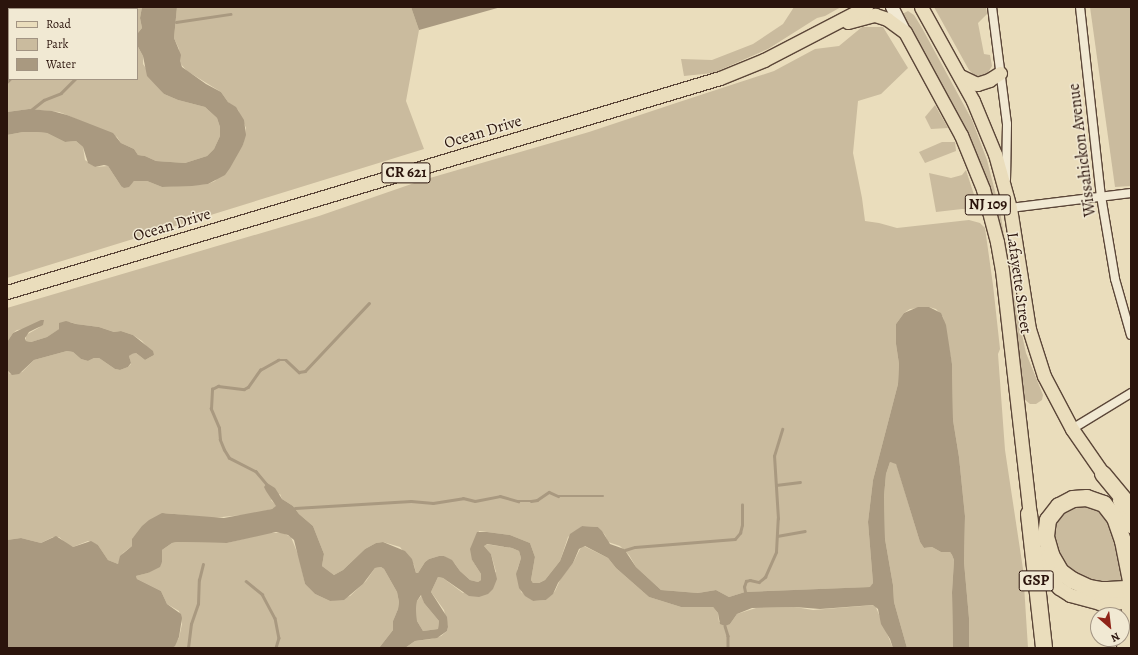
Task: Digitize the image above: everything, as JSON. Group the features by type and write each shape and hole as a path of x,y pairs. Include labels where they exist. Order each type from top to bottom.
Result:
{"highway":[{"name":"NJ 109","path":"1103,474 1131,508"},
{"path":"1124,648 1131,596 1129,568 1123,541 1115,518 1109,508 1099,502 1082,498 1068,500 1059,506 1048,520 1046,537 1051,555 1061,572 1072,580 1089,588 1131,596"},
{"name":"GSP","path":"1029,514 1044,648"}],"main road":[{"path":"826,28 849,7"},
{"name":"Ocean Drive","path":"7,292 720,78 764,60 866,7"},
{"name":"Lafayette Street","path":"892,7 964,142 991,214 1004,285 1019,410 1029,514"},
{"name":"Lafayette Street","path":"921,7 960,76 985,127 1005,187 1010,208 1027,316 1033,341 1048,386 1072,429 1121,503 1131,526"},
{"path":"826,28 875,15 888,19 905,32"},
{"path":"960,76 977,84 989,80 1000,73"},
{"name":"NJ 109","path":"1029,514 1039,560 1049,578 1059,588 1076,598 1091,602 1131,596"}],"street":[{"path":"992,7 1007,135 1005,187"},
{"name":"Wissahickon Avenue","path":"1080,7 1101,196 1115,279 1131,335"},
{"path":"1010,208 1131,193"},
{"path":"1072,429 1131,393"}],"green space":[{"path":"142,7 140,18 142,28 138,33 138,8 71,8"},
{"path":"177,7 411,7 419,30 406,101 424,149 7,278 7,135 23,132 37,132 47,133 65,142 76,141 83,147 85,160 95,167 108,166 121,186 130,184 134,181 147,181 162,187 208,184 215,181 243,145 246,128 238,110 228,102 221,92 187,71 180,63 179,49 174,38"},
{"path":"794,7 841,7 825,16 817,18 768,49 713,73 684,76 681,59 712,60 753,44 783,24"},
{"path":"934,7 986,7 987,14 978,23 984,54 990,55 992,66 987,74 977,78 969,70"},
{"path":"1090,7 1131,7 1131,186 1115,187"},
{"path":"908,11 914,15 922,28 972,120 987,160 1000,211 1017,312 1026,353 1043,395 1042,400 1036,404 1030,404 1024,399 1003,241 995,205 973,144 902,14"},
{"path":"862,27 883,27 908,68 881,94 858,101 853,153 865,221 897,228 969,220 980,223 985,228 1000,349 998,354 1005,450 1023,569 1028,648 969,648 969,618 964,562 965,516 959,457 953,420 952,364 943,317 936,309 929,307 910,309 904,313 896,324 896,344 899,364 898,384 873,480 868,522 873,583 871,587 745,592 729,597 716,590 698,593 661,590 636,567 629,555 620,546 608,542 605,535 598,527 582,526 568,537 560,561 545,580 539,583 533,583 531,580 535,557 530,543 510,535 479,531 472,560 481,574 481,580 478,582 470,580 455,564 444,556 429,559 425,562 418,573 416,573 414,565 400,547 383,542 376,543 365,549 343,570 334,575 322,566 324,554 313,526 299,514 293,506 282,499 280,494 271,500 276,507 253,514 212,518 165,513 133,538 132,546 123,553 118,564 108,560 98,545 88,541 73,547 69,546 59,537 53,537 41,543 21,538 7,540 7,370 10,374 22,372 34,360 67,351 73,352 81,359 88,361 94,358 99,358 115,369 120,370 131,364 129,356 131,354 136,353 145,360 154,355 142,341 133,335 121,331 114,332 99,327 70,322 47,337 31,342 26,341 26,335 40,327 17,330 7,342 7,308 319,216 423,180 589,132 774,71 815,49 839,46"},
{"path":"138,47 143,56 143,64 164,94 178,100 205,107 217,118 220,127 220,136 214,149 207,156 185,163 156,161 145,156 138,155 134,149 121,143 117,137 59,112 29,109 7,112 7,85 12,80 138,80"},
{"path":"935,105 948,128 931,129 925,117"},
{"path":"942,142 955,142 956,151 925,163 919,152"},
{"path":"966,170 979,210 962,209 936,212 929,173 951,178 962,175"},
{"path":"890,462 896,463 920,542 924,548 932,547 941,552 950,552 954,560 952,592 953,648 907,648 894,602 893,585 885,539 884,496 886,474"},
{"path":"1072,504 1097,505 1117,536 1125,584 1101,585 1073,576 1051,544 1054,518"},
{"path":"267,533 283,533 291,537 299,557 305,584 315,594 330,601 350,596 366,581 375,568 381,567 384,569 397,592 399,602 393,621 393,630 379,648 172,648 179,638 182,624 179,611 167,604 161,591 137,579 136,576 148,573 162,562 162,550 172,543 227,543"},
{"path":"485,544 512,548 519,551 521,558 517,570 521,592 533,601 546,600 555,591 561,578 573,563 580,549 584,546 608,558 616,568 649,597 681,607 713,607 718,613 719,622 730,624 737,614 756,608 795,607 813,610 875,605 893,648 405,648 415,641 441,636 447,631 448,627 444,610 431,592 438,577 443,578 463,593 496,572 491,554 484,546"},
{"path":"422,595 424,603 439,621 438,629 423,631 417,621 417,601"}],"water":[{"path":"7,7 39,7 8,8 8,80 12,80 7,85"},
{"path":"142,7 177,7 174,38 181,55 180,61 182,67 206,84 221,92 228,102 236,107 244,120 246,135 243,145 225,175 208,184 162,187 147,181 134,181 129,187 124,188 121,186 108,166 104,165 95,167 88,163 83,147 76,141 65,142 47,133 37,132 23,132 7,135 7,112 29,109 52,111 67,115 113,133 121,143 134,149 138,155 145,156 156,161 185,163 207,156 214,149 220,136 220,127 217,118 205,107 178,100 164,94 147,76 143,56 138,47 138,33 142,28 140,18"},
{"path":"411,7 501,7 419,30"},
{"path":"918,307 929,307 941,313 946,325 952,364 953,420 959,457 965,516 964,562 969,618 969,648 953,648 952,592 954,560 952,555 950,552 941,552 932,547 924,548 920,542 896,464 890,462 886,474 884,496 885,539 893,585 894,602 907,648 893,648 890,639 881,624 878,609 873,605 820,609 795,607 752,608 737,614 730,624 725,626 720,624 718,613 713,607 681,607 649,597 616,568 608,558 585,546 579,549 573,563 558,583 553,594 546,600 533,601 525,596 519,588 516,574 521,558 519,551 512,548 487,544 484,546 491,554 497,579 493,589 488,594 479,597 469,596 443,578 438,577 431,592 447,617 447,631 437,638 415,641 405,648 379,648 393,630 393,621 399,602 397,592 384,569 381,567 375,568 363,584 344,600 330,601 315,594 305,584 294,540 288,535 276,532 227,543 172,543 162,550 162,562 160,567 148,573 136,576 137,579 161,591 167,604 181,614 182,618 179,637 175,646 172,648 7,648 7,540 21,538 41,543 56,536 73,547 91,541 98,545 108,560 118,564 120,556 132,546 132,539 142,526 149,520 162,513 224,518 272,509 276,506 264,487 267,483 275,488 282,499 293,506 299,514 313,526 324,554 322,566 334,575 343,570 365,549 376,543 383,542 405,551 412,559 416,573 418,573 425,562 429,559 444,556 452,560 460,571 470,580 478,582 481,580 481,574 472,560 470,549 477,532 487,532 510,535 530,543 535,557 531,580 533,583 539,583 545,580 560,561 570,534 582,526 598,527 610,544 624,549 636,567 661,590 698,593 716,590 729,597 745,592 870,587 873,583 868,522 873,480 898,384 899,364 896,344 896,324 904,313","holes":["421,595 424,603 439,621 438,629 423,631 417,621 417,601"]},
{"path":"44,320 43,325 29,332 25,338 26,341 31,342 47,337 59,329 59,323 66,321 99,327 114,332 121,331 133,335 153,351 154,355 145,360 136,353 132,354 129,356 131,363 128,367 120,370 115,369 99,358 94,358 88,361 81,359 73,352 67,351 34,360 19,374 12,375 7,370 7,342 13,333"}],"waterway":[{"path":"176,22 230,14"},
{"path":"31,110 44,100 61,93 74,80"},
{"path":"266,484 256,472 229,458 224,450 220,440 219,428 211,409 212,389 218,386 244,389 248,387 260,370 278,360 286,360 299,372 305,371 369,303"},
{"path":"745,592 744,587 746,581 750,580 759,582 765,577 776,552 778,519 774,456 782,429"},
{"path":"776,485 800,482"},
{"path":"295,508 411,501 433,503 463,498 475,501 500,496 518,501 531,501 537,500 549,492 558,496 603,496"},
{"path":"625,550 635,547 735,539 740,533 742,525 742,505"},
{"path":"777,536 805,531"},
{"path":"188,648 191,624 198,604 199,580 203,564"},
{"path":"246,581 262,594 275,618 279,638 276,648"},
{"path":"725,626 728,636 728,648"}]}
